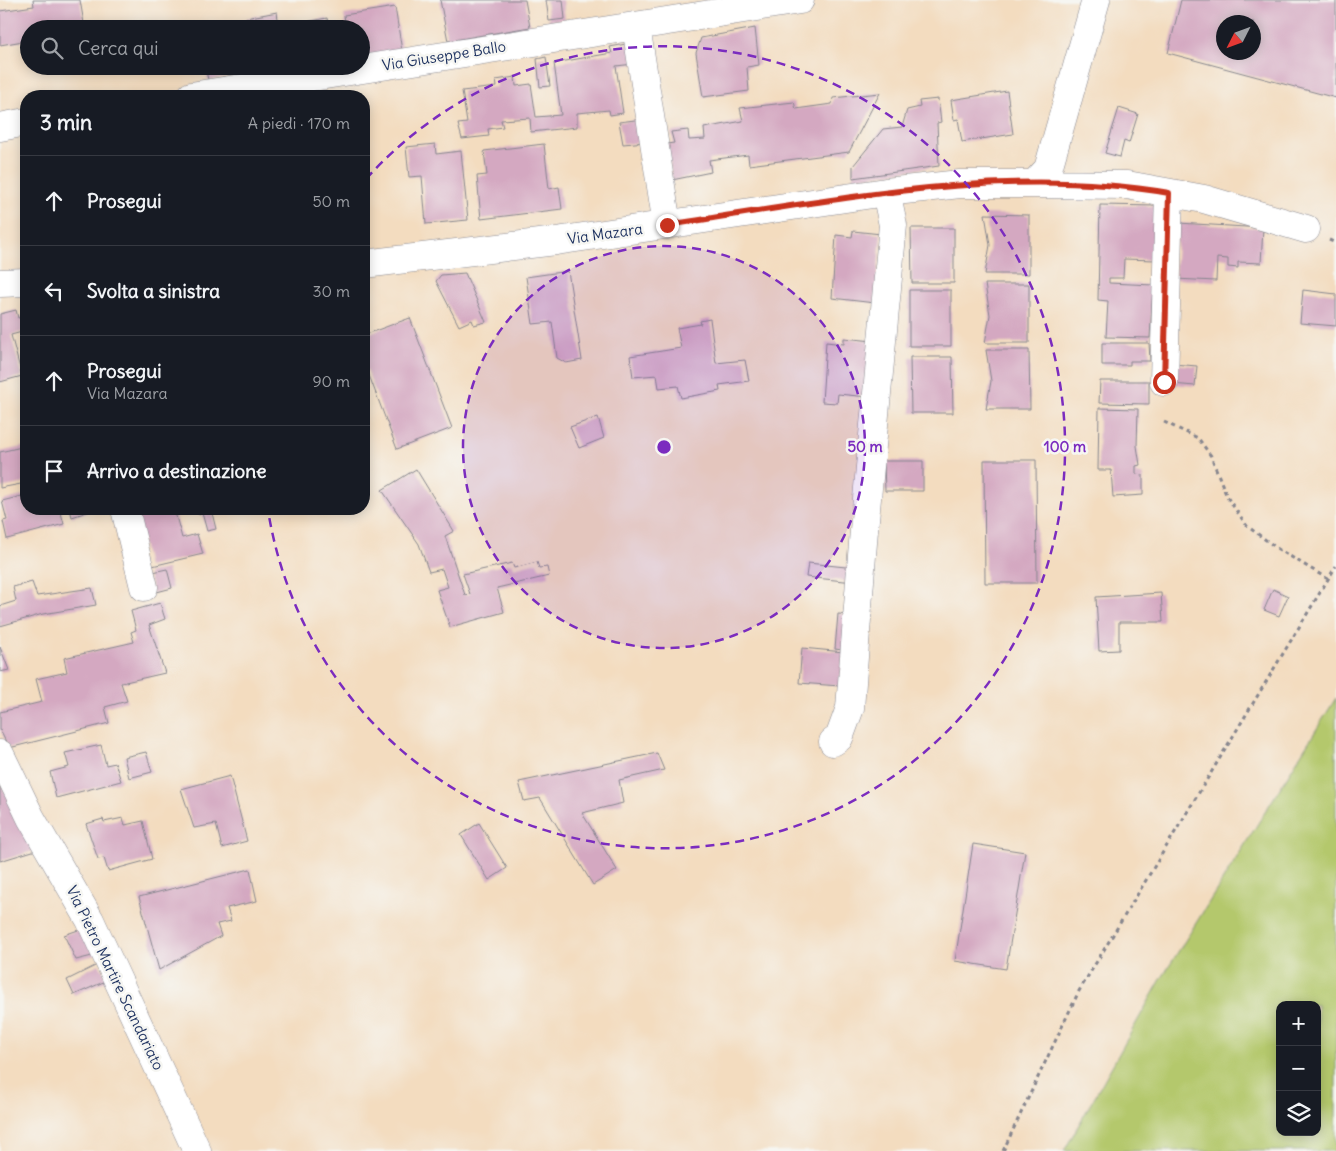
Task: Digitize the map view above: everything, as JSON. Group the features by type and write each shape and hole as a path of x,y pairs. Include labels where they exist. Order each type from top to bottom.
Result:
{"street":[{"name":"Via Giuseppe Ballo","path":"370,68 800,0"},
{"path":"1041,176 1096,0"},
{"path":"636,26 667,225"},
{"name":"Via Giuseppe Ballo","path":"230,90 325,75"},
{"path":"0,127 20,123"},
{"name":"Via Mazara","path":"370,263 667,225 886,192 1041,176 1127,186 1204,199 1306,229"},
{"path":"833,742 839,738 850,708 864,530 894,225 886,192"},
{"path":"1164,382 1169,193"},
{"path":"0,283 20,282"},
{"path":"126,515 144,587"},
{"name":"Via Pietro Martire Scandariato","path":"0,754 31,818 90,920 197,1151"}],"path":[{"path":"1164,422 1198,438 1211,456 1227,497 1247,526 1278,549 1328,579"},
{"path":"1003,1151 1079,991 1336,566"}],"green space":[{"path":"1336,698 1336,1151 1064,1151 1160,981"}],"building":[{"path":"33,0 80,0 83,20 20,20 20,42 0,45 0,11 34,6"},
{"path":"440,0 525,0 530,27 448,41"},
{"path":"546,0 563,0 565,19 549,21"},
{"path":"1181,0 1336,0 1336,98 1168,53"},
{"path":"395,7 402,51 370,56 370,20 345,20 344,15"},
{"path":"277,12 278,20 246,20 246,18"},
{"path":"755,28 759,65 747,67 749,91 703,97 696,53 701,38"},
{"path":"631,43 634,64 616,66 623,113 610,115 609,110 577,113 577,127 531,132 530,118 501,120 503,127 488,129 489,136 462,139 458,124 467,123 462,91 497,87 496,80 515,77 516,86 531,84 536,117 561,115 554,63 612,53 610,47"},
{"path":"546,57 550,86 540,87 537,59"},
{"path":"207,75 235,75 208,80"},
{"path":"1007,91 1013,134 962,142 958,119 954,120 951,100"},
{"path":"880,93 849,152 749,165 748,155 709,160 711,172 672,180 667,144 674,143 671,132 688,130 689,140 705,139 704,128 743,121 740,108 794,102 796,109 832,104 833,98"},
{"path":"938,99 941,122 937,123 939,166 853,178 853,166 883,129 902,127 907,110 920,107 919,101"},
{"path":"1119,108 1138,114 1129,143 1124,141 1120,157 1105,153"},
{"path":"643,119 646,142 623,144 619,122"},
{"path":"435,144 436,154 461,151 468,220 426,224 422,176 409,177 406,147"},
{"path":"544,144 549,189 559,187 562,209 481,219 477,176 487,175 484,151"},
{"path":"1100,205 1157,206 1155,260 1124,259 1123,278 1109,278 1109,283 1153,285 1150,338 1106,337 1108,301 1098,300"},
{"path":"985,214 1029,215 1029,274 985,274 990,245"},
{"path":"1178,223 1263,228 1261,263 1238,262 1238,268 1228,267 1228,259 1217,258 1216,281 1175,279"},
{"path":"911,228 954,228 954,283 912,283"},
{"path":"853,231 881,234 875,303 832,298 836,235 852,237"},
{"path":"568,271 582,360 566,363 557,358 552,322 533,324 526,277"},
{"path":"465,273 486,322 474,325 472,320 459,326 436,281 441,275"},
{"path":"985,284 1029,284 1029,343 985,343 990,315"},
{"path":"909,290 951,290 951,346 909,346"},
{"path":"1303,290 1336,294 1336,326 1300,323"},
{"path":"16,310 18,318 20,318 20,333 11,335 20,369 20,377 0,382 0,314"},
{"path":"410,318 452,428 397,449 370,378 370,333"},
{"path":"710,319 716,363 745,360 749,381 719,385 720,391 681,398 678,386 659,388 657,375 633,377 630,356 681,348 677,328 701,324 700,321"},
{"path":"844,338 873,341 868,397 838,394 837,403 822,402 826,342 844,344"},
{"path":"1102,343 1149,343 1150,361 1130,361 1130,365 1102,365"},
{"path":"986,350 1029,350 1030,409 986,409 991,381"},
{"path":"910,357 952,357 953,413 911,413"},
{"path":"1173,364 1197,366 1195,386 1172,384"},
{"path":"1100,381 1149,381 1149,404 1099,403"},
{"path":"1099,408 1138,409 1137,446 1140,465 1136,466 1136,474 1143,475 1143,495 1113,497 1111,470 1098,470"},
{"path":"598,417 604,438 579,448 570,427"},
{"path":"20,447 20,484 0,488 0,452"},
{"path":"984,460 1036,460 1037,583 985,583"},
{"path":"884,461 923,461 923,491 885,491"},
{"path":"416,469 454,531 445,536 465,595 470,594 463,574 512,563 514,568 537,562 539,568 547,567 549,576 497,588 504,612 450,627 437,590 448,587 442,569 429,572 419,544 382,490"},
{"path":"20,496 20,515 62,515 64,524 7,539 3,521 7,520 2,501"},
{"path":"137,515 176,515 182,538 197,534 203,554 148,567"},
{"path":"203,515 212,515 216,529 207,531"},
{"path":"808,563 855,568 854,582 806,577"},
{"path":"167,569 172,588 153,593 148,573"},
{"path":"32,582 37,596 92,588 96,605 43,614 0,626 0,606 16,601 13,587"},
{"path":"1273,589 1288,596 1279,616 1264,610"},
{"path":"1161,593 1163,622 1119,622 1119,650 1099,651 1096,597"},
{"path":"160,603 165,619 149,625 165,673 121,683 127,701 105,707 109,723 9,748 0,730 0,712 42,702 36,679 67,672 64,658 134,642 131,632 136,630 131,611"},
{"path":"838,614 852,615 849,651 835,649"},
{"path":"0,647 9,670 0,672"},
{"path":"802,648 844,652 840,686 799,683"},
{"path":"101,745 106,765 115,763 121,781 56,798 50,772 69,767 65,753"},
{"path":"146,752 152,772 129,778 124,757"},
{"path":"657,753 664,770 619,780 623,803 582,813 617,870 593,885 540,798 524,801 519,782"},
{"path":"230,776 247,841 222,848 216,824 194,828 181,789"},
{"path":"0,782 36,850 0,861"},
{"path":"123,818 125,825 143,821 152,859 108,871 104,858 98,859 86,824 103,819 104,822"},
{"path":"479,823 507,868 489,880 461,835"},
{"path":"973,844 1025,852 1006,969 955,961"},
{"path":"250,869 257,901 227,908 231,921 217,924 221,936 159,970 139,897"},
{"path":"84,928 96,955 76,960 64,935"},
{"path":"99,964 108,980 74,995 67,980"}],"route":[{"path":"667,225 886,192 960,184 1127,186 1169,193 1164,382"}]}
